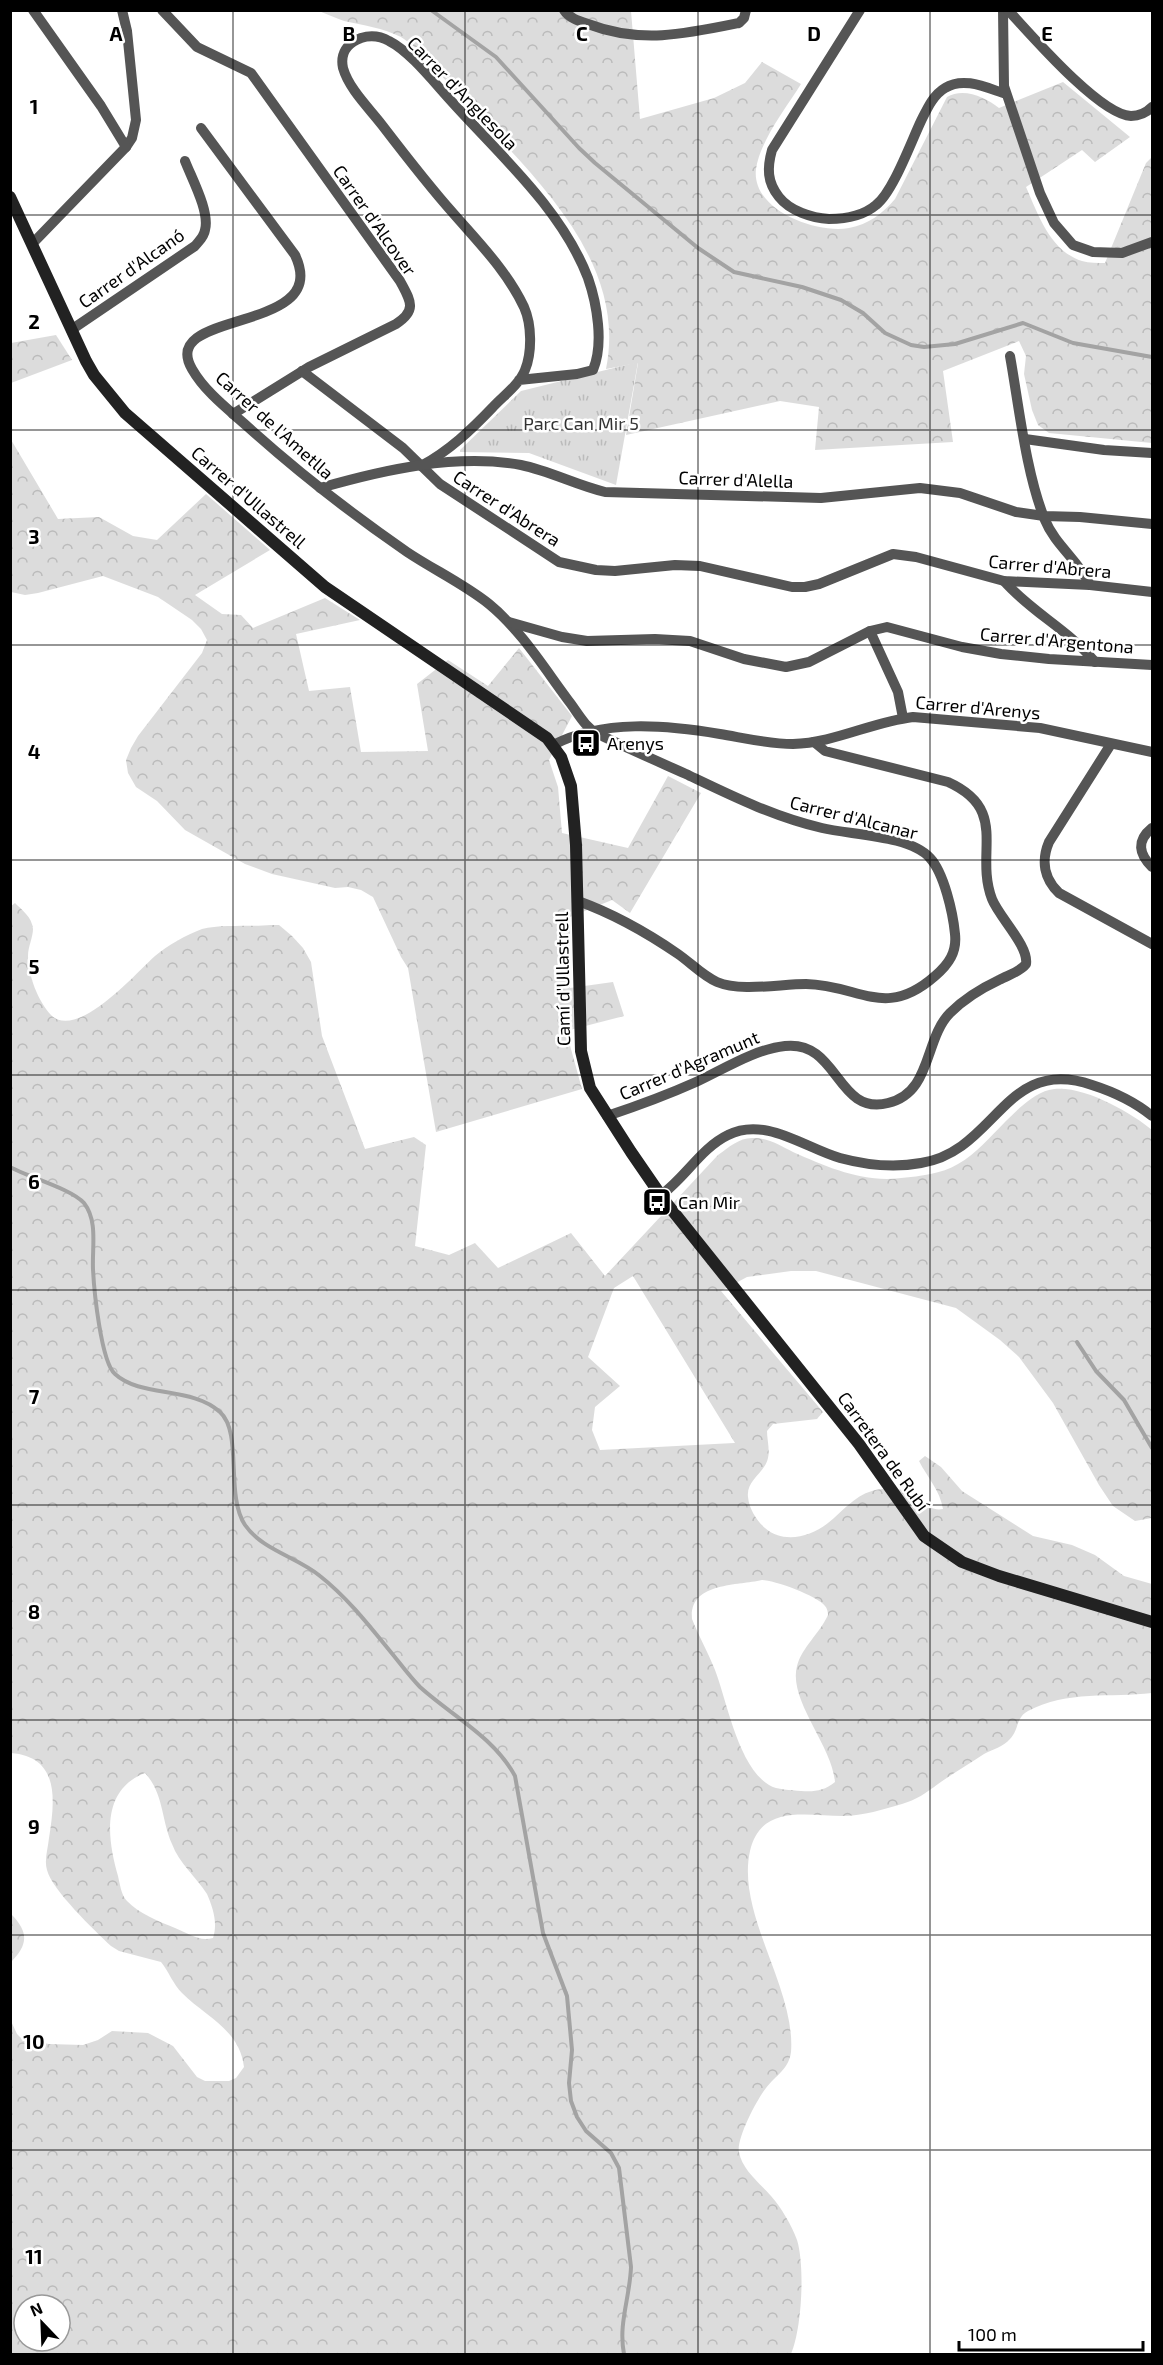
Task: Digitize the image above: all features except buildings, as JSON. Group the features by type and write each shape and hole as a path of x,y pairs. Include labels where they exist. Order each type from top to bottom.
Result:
{"street":[{"path":"33,10 126,147"},
{"path":"32,244 126,147 132,138 136,120 127,31 122,10"},
{"name":"Carrer d'Alcover","path":"162,10 197,47 251,73 383,256 408,297 410,312 405,318 302,371 233,414"},
{"path":"564,10 579,21 616,34 650,36 671,36 739,23 744,18 746,10"},
{"path":"860,10 772,150 768,171 770,181 777,195 789,206 810,215 831,219 857,216 868,211 883,199 928,106 940,91 964,82 978,84 1006,94"},
{"path":"1003,10 1002,63 1006,94 1045,207 1066,240 1080,249 1108,253 1133,250 1152,242"},
{"path":"1008,10 1064,70 1106,104 1130,116 1140,115 1152,107"},
{"name":"Carrer d'Anglesola","path":"421,466 445,453 519,380 524,373 529,350 528,321 525,309 488,252 411,163 350,82 342,66 342,56 345,49 356,40 375,36 392,42 428,76 548,211 570,244 587,277 598,328 593,370 577,374 519,380"},
{"name":"Carrer de l'Ametlla","path":"201,128 295,255 301,273 298,290 288,302 211,331 193,341 189,346 187,358 193,372 233,414 320,488 389,540 489,604 507,622 591,731"},
{"name":"Carrer d'Alcanó","path":"71,330 195,246 203,237 206,223 205,213 185,161"},
{"name":"Carrer d'Ullastrell","path":"10,197 94,375 125,413 325,587 547,738 553,745"},
{"path":"1010,356 1025,439 1044,516 1052,532 1081,569 1090,585"},
{"name":"Carrer d'Abrera","path":"302,371 403,448 440,484 469,505 546,555 570,565 615,571 675,565 700,566 792,587 805,587 819,584 893,554 916,557 1004,581 1090,585 1152,592"},
{"path":"1025,439 1104,450 1152,453"},
{"name":"Carrer d'Alella","path":"320,488 381,472 421,466 485,462 519,465 559,476 581,486 624,494 679,493 821,498 920,488 960,493 1016,512 1152,524"},
{"path":"1004,581 1018,597 1080,645 1095,662"},
{"name":"Carrer d'Argentona","path":"507,622 562,637 587,641 655,639 690,641 744,660 786,667 820,657 881,627 894,627 980,651 1022,657 1152,664"},
{"path":"870,631 898,692 903,718"},
{"name":"Carrer d'Arenys","path":"553,745 574,735 591,731 633,727 674,727 775,743 814,742 903,718 930,718 1016,725 1062,732 1152,752"},
{"name":"Carrer d'Alcanar","path":"578,902 628,923 712,979 737,986 810,984 834,987 880,999 899,997 920,987 940,971 951,958 955,946 954,924 946,894 933,862 925,853 897,842 823,828 772,813 591,731"},
{"name":"Carrer d'Agramunt","path":"607,1116 692,1083 766,1050 786,1046 804,1047 817,1053 860,1101 872,1105 891,1103 907,1095 918,1082 939,1029 949,1014 969,998 1026,964 1027,959 1019,943 990,895 984,817 976,801 964,790 948,782 825,750 814,742"},
{"path":"1111,744 1049,842 1045,855 1045,868 1050,882 1059,893 1152,944"},
{"name":"Camí d'Ullastrell","path":"553,745 561,757 571,786 576,845 581,1051 590,1088 661,1195"},
{"path":"1152,828 1144,836 1140,846 1141,853 1152,867"},
{"path":"661,1195 712,1146 729,1134 747,1129 767,1130 839,1158 863,1163 906,1165 938,1160 971,1139 1012,1098 1025,1089 1051,1079 1068,1079 1107,1090 1127,1099 1152,1116"},
{"name":"Carretera de Rubí","path":"661,1195 860,1444 924,1536 962,1562 999,1576 1152,1622"}],"green space":[{"path":"319,11 631,11 640,119 714,98 745,83 762,62 801,84 774,125 758,158 757,184 764,196 788,216 804,223 835,229 849,228 869,221 895,199 947,97 967,93 988,100 999,108 1063,82 1130,137 1095,162 1082,150 1026,187 1046,230 1061,249 1082,261 1105,263 1146,163 1152,157 1152,443 1049,433 1038,425 1032,410 1024,374 1026,356 1019,341 943,371 953,442 815,450 819,407 780,401 626,435 638,363 606,369 609,329 603,292 589,256 569,222 518,159 434,67 408,42 387,31 344,21"},
{"path":"56,335 72,360 11,383 11,343"},
{"name":"Parc Can Mir 5","path":"638,362 616,485 529,453 460,452 521,391"},
{"path":"10,438 58,519 99,517 133,536 157,540 206,494 270,550 195,595 222,614 241,615 253,628 325,598 360,620 296,634 309,691 350,687 361,752 428,751 417,684 448,660 488,686 519,648 572,716 549,760 558,787 562,833 628,848 668,776 701,793 630,913 612,900 570,917 570,988 613,982 624,1016 566,1031 582,1089 436,1132 408,968 373,897 361,890 348,887 335,888 272,874 245,864 185,830 157,801 136,787 128,773 126,760 138,736 202,653 207,640 201,629 192,620 158,597 103,576 38,593 25,595 11,592"},
{"path":"15,903 26,914 32,925 28,963 38,995 51,1015 62,1021 76,1019 106,1002 160,952 196,931 218,927 279,925 303,948 311,962 322,1036 365,1149 414,1137 426,1145 415,1246 449,1255 475,1243 498,1268 571,1233 605,1276 718,1155 744,1139 759,1138 846,1172 887,1179 938,1172 965,1160 1015,1112 1031,1099 1049,1090 1074,1090 1089,1094 1118,1107 1152,1130 1152,1518 1135,1521 1113,1506 1053,1403 1019,1357 956,1308 816,1271 791,1271 747,1277 721,1291 823,1412 817,1419 773,1424 767,1431 768,1458 750,1486 748,1497 756,1518 772,1533 797,1537 814,1532 866,1493 880,1489 904,1491 913,1494 933,1508 943,1509 936,1490 919,1461 925,1456 941,1467 962,1491 1033,1536 1072,1545 1095,1555 1124,1576 1152,1584 1152,1693 1074,1697 1043,1704 1024,1714 1013,1735 1004,1744 984,1754 912,1800 858,1815 801,1814 775,1819 764,1825 756,1836 750,1851 748,1875 751,1900 785,2002 790,2028 791,2052 788,2063 766,2088 753,2110 741,2138 739,2152 744,2165 782,2211 797,2240 802,2280 798,2329 791,2354 11,2354 10,2019 17,2034 23,2040 49,2044 83,2045 98,2040 112,2031 148,2033 173,2046 197,2077 205,2081 229,2081 236,2078 244,2067 236,2043 229,2034 182,1993 161,1962 119,1951 111,1946 75,1910 57,1888 47,1870 46,1862 53,1795 51,1783 46,1772 38,1763 27,1756 11,1753 10,907","holes":["633,1276 735,1443 600,1450 592,1430 595,1407 620,1386 588,1357 614,1288","762,1580 795,1589 821,1602 827,1610 828,1615 825,1622 799,1659 796,1679 804,1708 827,1753 832,1768 835,1782 823,1789 815,1791 780,1789 772,1787 758,1776 741,1748 715,1670 692,1619 693,1607 698,1598 706,1592 728,1585","145,1773 156,1789 168,1835 175,1851 207,1894 215,1921 213,1938 198,1938 156,1920 137,1909 123,1896 111,1846 111,1817 114,1803 121,1791 131,1781"]},
{"path":"11,1914 21,1927 24,1938 21,1950 11,1962"}],"waterway":[{"path":"431,10 496,57 595,163 698,248 734,272 802,287 841,300 863,313 885,333 911,345 924,347 955,344 1023,323 1073,343 1152,357"},
{"path":"10,1167 70,1193 84,1203 88,1210 93,1226 93,1269 99,1325 106,1355 115,1374 138,1386 195,1398 220,1412 231,1434 234,1482 239,1512 252,1534 270,1547 311,1569 340,1594 420,1687 484,1738 506,1762 515,1776 543,1933 567,1996 572,2050 569,2083 571,2101 586,2131 611,2153 619,2168 631,2267 622,2332 624,2354"},
{"path":"1077,1342 1096,1371 1124,1400 1152,1448"}],"place":[{"name":"Arenys","path":"586,743"},
{"name":"Can Mir","path":"657,1202"}]}
